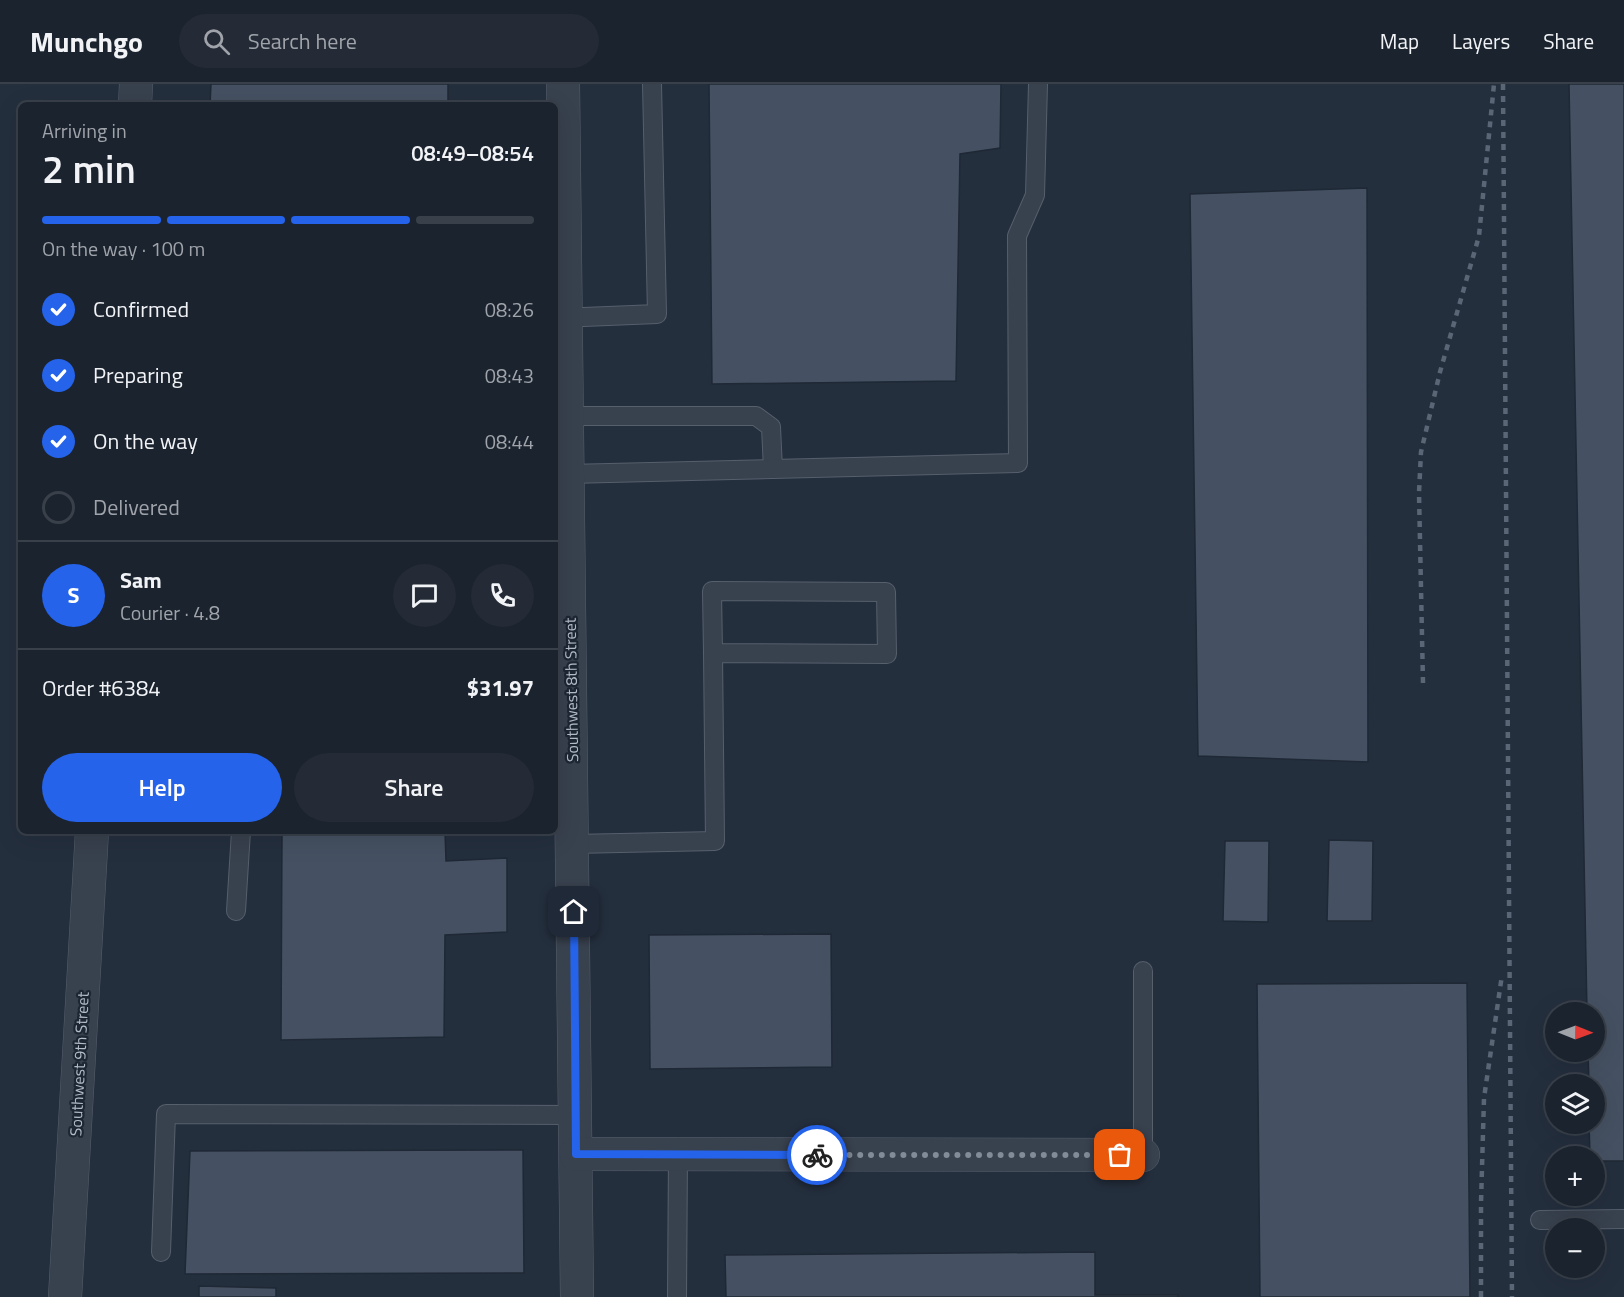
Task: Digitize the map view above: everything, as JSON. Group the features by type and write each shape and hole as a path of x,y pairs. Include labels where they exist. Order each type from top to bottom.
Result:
{"street":[{"path":"135,102 136,84"},
{"name":"Southwest 8th Street","path":"563,84 561,318 568,474 562,523 563,679 573,844 577,1297"},
{"name":"Southwest 9th Street","path":"65,1297 92,834"},
{"path":"576,1154 1143,1155"}],"lane":[{"path":"561,318 657,314 652,84"},
{"path":"568,474 1018,463 1017,236 1035,195 1038,84"},
{"path":"567,416 756,416 771,427 773,469"},
{"path":"573,844 715,841 712,591 886,592 887,654 713,653"},
{"path":"236,911 241,834"},
{"path":"1143,971 1143,1155"},
{"path":"161,1252 166,1114 576,1115"},
{"path":"677,1297 678,1154"},
{"path":"1540,1220 1624,1219"}],"building":[{"path":"211,84 448,84 448,102 210,102"},
{"path":"709,84 1001,84 1000,148 960,154 956,381 712,384"},
{"path":"1569,84 1624,84 1624,1161 1605,1161 1605,1146 1590,1146 1589,1134 1605,1134 1605,1074 1589,1074 1588,1062 1605,1062 1605,1002 1587,1002"},
{"path":"1367,188 1368,762 1198,756 1190,194"},
{"path":"282,834 445,834 446,861 507,858 507,932 445,935 444,1037 281,1040"},
{"path":"1329,840 1373,841 1372,921 1327,921"},
{"path":"1225,841 1269,841 1268,922 1223,921"},
{"path":"831,934 832,1067 650,1069 649,935"},
{"path":"1467,983 1470,1297 1260,1297 1257,984"},
{"path":"523,1150 524,1273 185,1274 190,1151"},
{"path":"1095,1252 1095,1295 1178,1295 1178,1297 726,1297 725,1255"},
{"path":"199,1286 276,1288 276,1297 199,1297"}],"railway":[{"path":"1423,683 1419,493 1421,452 1440,372 1479,236 1494,84"},
{"path":"1503,84 1512,1297"},
{"path":"1481,1297 1484,1098 1502,975"}],"way so far":[{"path":"817,1155 1120,1155"}],"route":[{"path":"574,912 576,1154 817,1155"}]}
